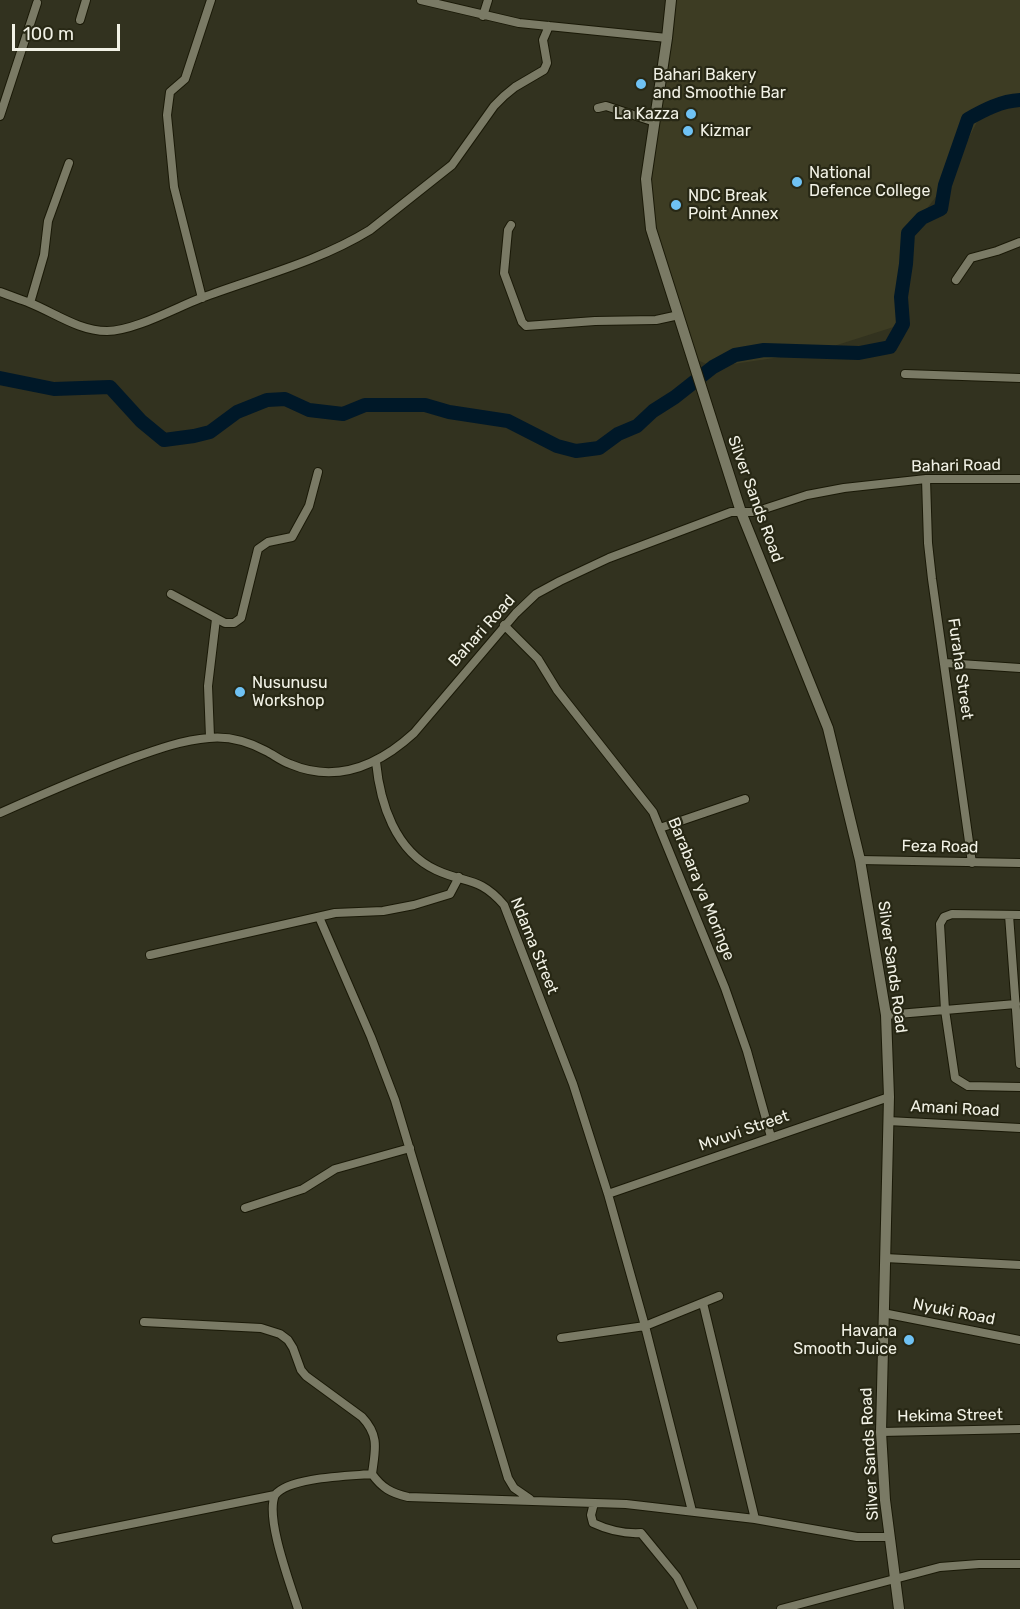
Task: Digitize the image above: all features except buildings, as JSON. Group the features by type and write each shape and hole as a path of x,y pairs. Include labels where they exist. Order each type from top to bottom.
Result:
{"street":[{"path":"80,20 86,0"},
{"path":"202,298 174,187 167,108 170,92 185,79 188,73 211,0"},
{"path":"421,0 519,23 667,38"},
{"path":"483,15 488,0"},
{"name":"Silver Sands Road","path":"671,0 646,179 651,228 741,512 828,728 860,860 886,1015 889,1097 881,1432 885,1500 899,1609"},
{"path":"0,116 34,1"},
{"path":"0,292 82,327 106,331 126,328 279,271 355,239 370,230 452,165 494,106 504,96 544,70 547,63 543,40 549,26"},
{"path":"598,108 606,106 655,122"},
{"path":"30,303 44,255 48,221 69,162"},
{"path":"511,225 508,230 504,273 522,322 526,326 595,321 656,321 679,315"},
{"path":"956,280 971,258 997,252 1020,242"},
{"path":"905,374 1020,378"},
{"path":"171,594 216,619 230,624 238,621 241,618 258,549 268,542 292,537 309,506 318,472"},
{"name":"Bahari Road","path":"0,813 137,756 210,737 240,740 289,764 327,773 345,771 376,762 414,733 504,625 536,594 560,580 609,558 731,512 755,512 807,495 844,488 926,479 1020,479"},
{"name":"Furaha Street","path":"926,479 928,543 972,863"},
{"path":"210,737 208,686 216,619"},
{"name":"Barabara ya Moringe","path":"504,625 538,659 557,690 653,812 725,988 747,1051 771,1137"},
{"path":"945,663 1020,668"},
{"name":"Ndama Street","path":"376,762 380,790 399,839 415,857 436,870 477,882 492,891 504,905 573,1084 608,1194 645,1326 692,1511"},
{"path":"660,828 745,799"},
{"name":"Feza Road","path":"860,860 1020,863"},
{"path":"150,955 335,913 383,911 441,897 453,890 459,877"},
{"path":"1020,915 952,914 944,917 940,924 945,1010 953,1074 959,1082 968,1086 1020,1087"},
{"path":"1009,915 1017,972 1016,1004 1020,1064"},
{"path":"319,917 371,1037 395,1100 508,1478 514,1488 533,1500"},
{"path":"886,1015 1016,1004"},
{"name":"Mvuvi Street","path":"608,1194 889,1097"},
{"name":"Amani Road","path":"888,1121 1020,1128"},
{"path":"245,1208 303,1189 335,1169 410,1148"},
{"path":"885,1258 1020,1265"},
{"path":"561,1338 645,1326 719,1296"},
{"path":"703,1303 755,1519"},
{"name":"Nyuki Road","path":"883,1313 1020,1340"},
{"path":"144,1322 261,1328 280,1334 293,1348 297,1363 306,1376 369,1424 376,1443 372,1474 381,1486 393,1494 408,1497 626,1504 755,1519 857,1537 890,1537"},
{"name":"Hekima Street","path":"881,1432 1020,1429"},
{"path":"56,1539 274,1495 284,1487 330,1477 372,1474"},
{"path":"274,1495 272,1507 275,1532 298,1609"},
{"path":"594,1503 591,1515 593,1523 627,1534 640,1533 677,1577 693,1609"},
{"path":"781,1609 940,1567 1020,1564"}],"shaded area":[{"name":"National Defence College","path":"671,0 1020,0 1020,96 983,110 945,185 908,233 903,324 815,352 713,367 691,357 651,229 646,179"}],"waterway":[{"path":"0,378 54,389 110,387 141,421 164,440 210,432 237,412 267,400 285,399 309,410 343,414 365,405 425,405 449,412 508,421 557,446 576,451 599,448 618,434 637,426 653,411 713,367 735,355 764,350 859,353 890,347 903,324 901,297 908,233 922,218 941,209 945,185 968,119 999,104 1020,100"}],"place":[{"name":"Bahari Bakery and Smoothie Bar","path":"641,84"},
{"name":"La Kazza","path":"691,114"},
{"name":"Kizmar","path":"688,131"},
{"name":"National Defence College","path":"797,182"},
{"name":"NDC Break Point Annex","path":"676,205"},
{"name":"Nusunusu Workshop","path":"240,692"},
{"name":"Havana Smooth Juice","path":"909,1340"}]}
